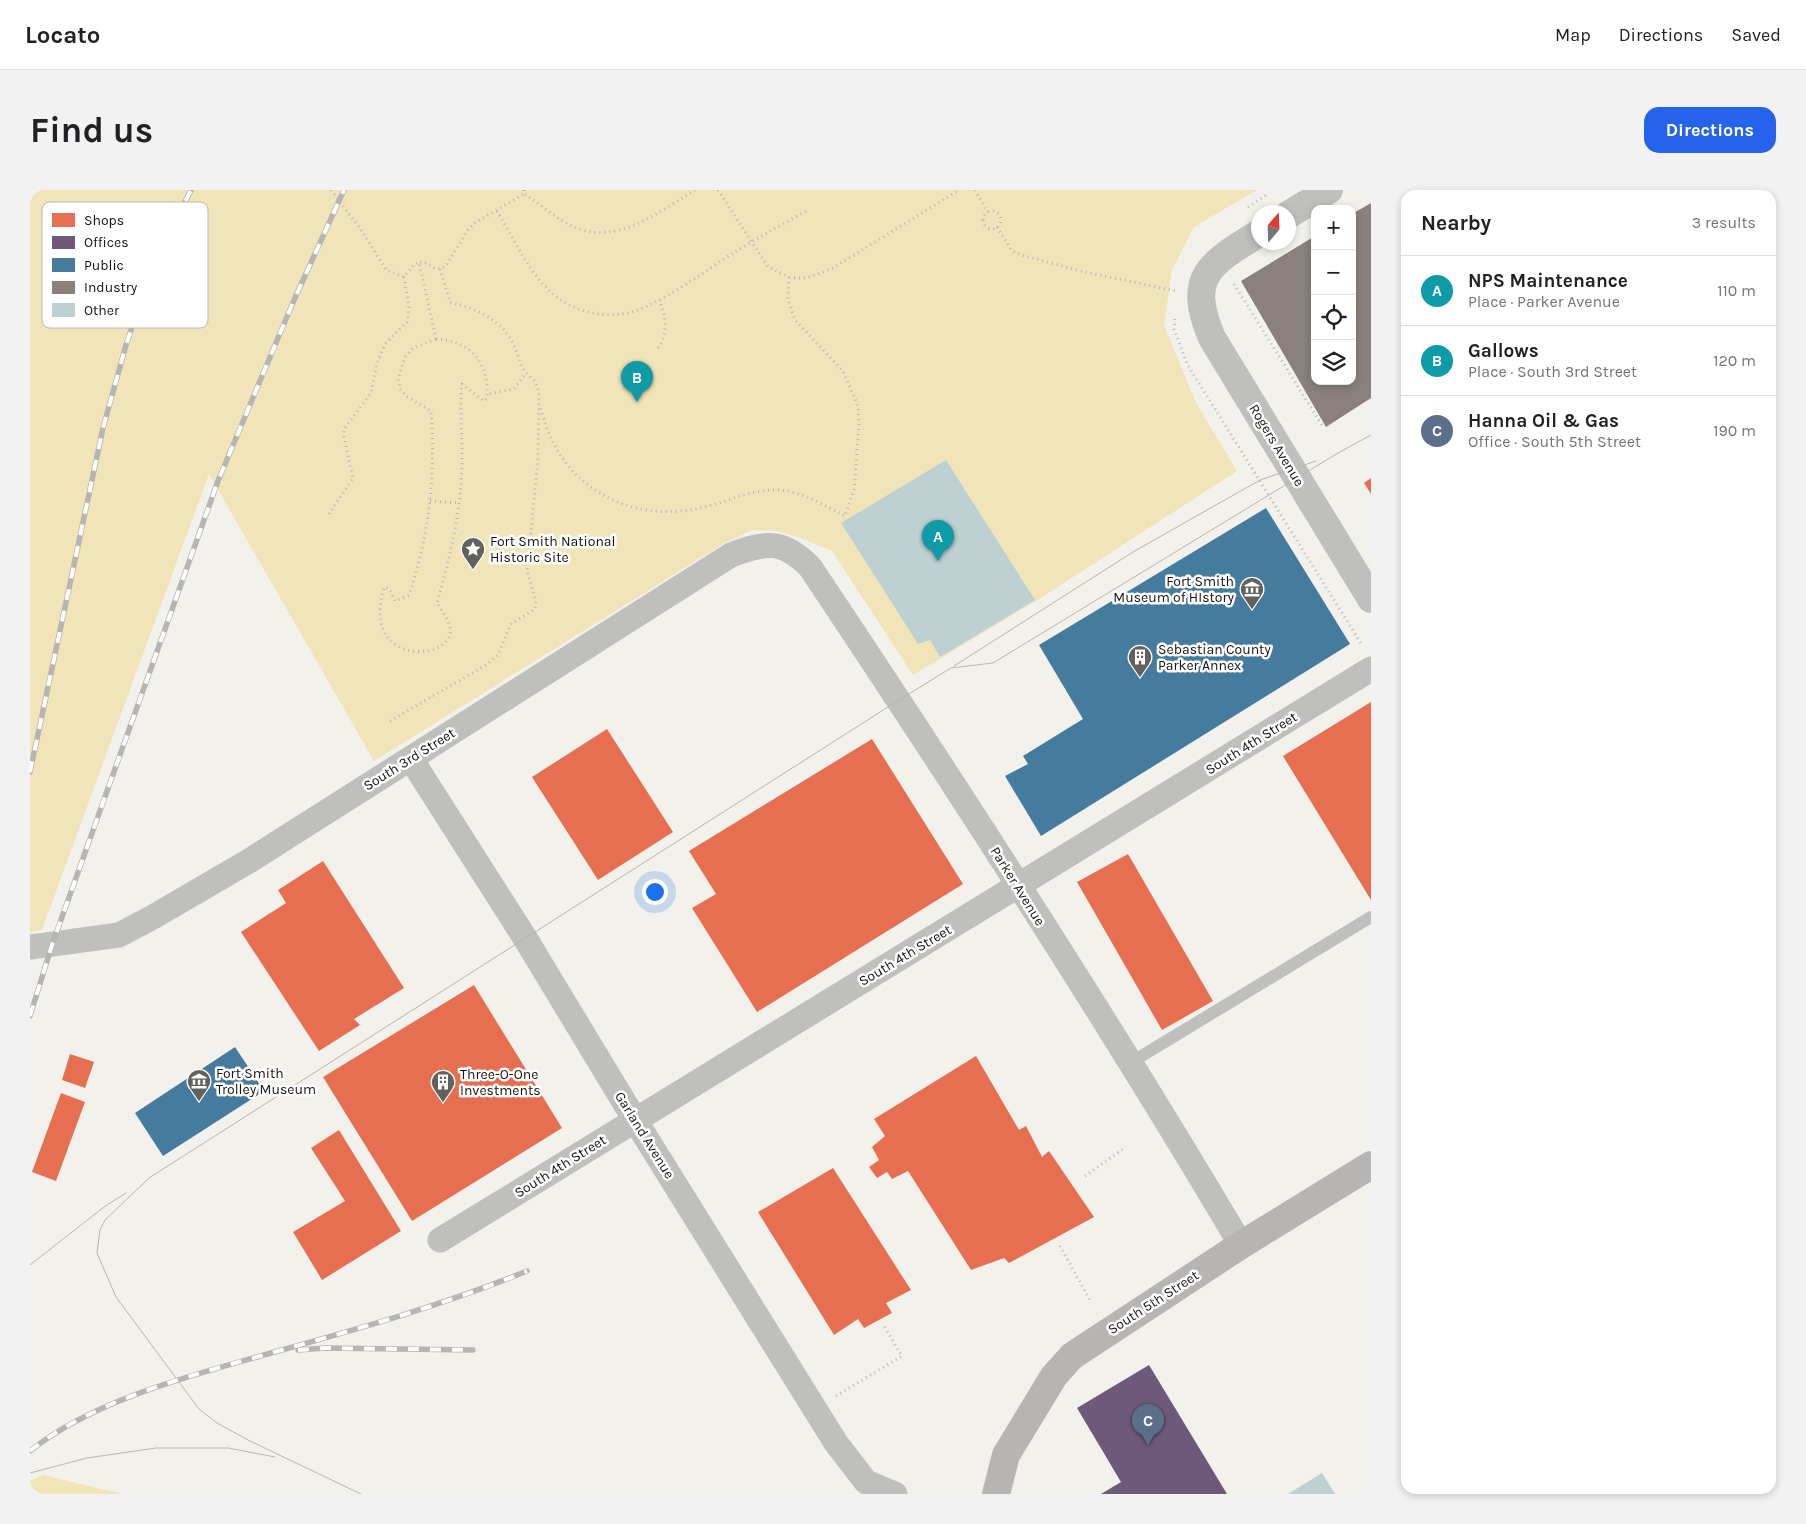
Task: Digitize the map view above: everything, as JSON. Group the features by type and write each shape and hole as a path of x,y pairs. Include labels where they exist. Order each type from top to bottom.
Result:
{"main road":[{"name":"South 5th Street","path":"996,1494 1006,1455 1054,1376 1072,1356 1241,1245 1371,1165"}],"street":[{"path":"1296,210 1330,190"},
{"path":"1198,280 1251,239"},
{"name":"Rogers Avenue","path":"1198,280 1202,315 1212,338 1371,599"},
{"name":"South 3rd Street","path":"30,948 119,935 249,861 731,554 755,546 777,545"},
{"name":"Parker Avenue","path":"777,545 796,553 810,568 1018,886 1130,1063 1241,1245"},
{"name":"South 4th Street","path":"440,1240 1371,669"},
{"name":"Garland Avenue","path":"410,759 525,938 635,1120 836,1443 856,1488 895,1494"}],"lane":[{"path":"1130,1063 1371,917"}],"path":[{"path":"331,190 364,234 386,270 404,277"},
{"path":"329,514 353,478 344,430 371,393 377,363 385,344 407,322 409,306 404,277 414,264 419,262 427,263 436,269 445,267 468,230 481,218 497,211 524,192 572,226 595,233 629,229 695,190"},
{"path":"718,190 768,267 789,277 807,278 833,268 959,190"},
{"path":"975,190 988,212"},
{"path":"497,211 538,278 551,293 568,305 588,312 624,314 659,300 752,241 808,210"},
{"path":"993,211 1000,216 1001,221 997,227 993,229 985,226 984,217 988,212 993,211"},
{"path":"997,227 1012,251 1080,271 1198,280 1234,285 1322,427"},
{"path":"419,262 436,339"},
{"path":"390,721 486,665 498,655 511,624 535,609 536,601 527,571 538,459 539,394 536,382 526,373 515,348 499,325 475,308 450,302 440,269"},
{"path":"539,404 549,436 574,473 606,497 627,506 651,513 686,511 763,490 781,490 803,496 845,516 854,490 860,426 858,406 843,371 795,320 788,299 789,277"},
{"path":"658,348 666,332 659,300"},
{"path":"436,339 451,339 472,350 484,372 488,394 484,401 462,384 459,413 462,468 459,502 455,534 437,603 450,627 450,633 442,644 434,649 413,653 391,642 382,624 381,603 384,588 389,588 395,601 409,595 423,549 430,501 433,458 431,411 406,396 400,389 398,379 405,357 413,348 436,339"},
{"path":"488,394 514,389 526,373"},
{"path":"430,501 459,502"},
{"path":"1085,1176 1126,1148"},
{"path":"1060,1246 1091,1302"},
{"path":"834,1397 902,1356 884,1326"}],"shaded area":[{"name":"Fort Smith National Historic Site","path":"30,190 1257,190 1194,227 1172,270 1164,325 1196,403 1237,471 1039,599 913,675 832,551 801,538 776,531 752,530 723,544 374,761 209,474 42,930 30,932"},
{"path":"43,1475 122,1494 30,1494 30,1481"}],"building: Shops":[{"path":"1371,478 1371,494 1364,483"},
{"path":"1371,702 1371,900 1283,756"},
{"path":"607,729 673,832 598,880 532,777"},
{"path":"872,739 963,884 757,1012 692,908 716,894 689,851"},
{"path":"1128,854 1213,1001 1162,1030 1077,882"},
{"path":"323,861 404,988 354,1019 360,1025 319,1051 241,932 286,903 278,890"},
{"name":"Three-O-One Investments","path":"474,985 562,1128 412,1221 323,1077"},
{"path":"70,1054 94,1062 85,1088 62,1080"},
{"path":"976,1056 1019,1130 1026,1126 1042,1157 1049,1151 1094,1217 1009,1263 1004,1258 971,1270 908,1171 892,1179 887,1172 877,1178 869,1167 879,1160 872,1147 885,1136 874,1119"},
{"path":"61,1093 85,1102 56,1181 32,1172"},
{"path":"339,1130 401,1231 322,1280 293,1232 345,1201 311,1148"},
{"path":"833,1168 911,1290 886,1303 892,1313 864,1328 858,1319 834,1335 758,1212"}],"building: Offices":[{"path":"1149,1365 1227,1494 1101,1494 1121,1482 1077,1408"}],"building: Public":[{"path":"1266,508 1350,644 1041,836 1005,776 1028,764 1023,756 1083,719 1039,645"},
{"name":"Fort Smith Trolley Museum","path":"235,1047 264,1091 163,1156 135,1113"}],"building: Industry":[{"path":"1371,203 1371,398 1326,427 1241,281 1292,250 1296,250 1296,248 1311,238 1311,385 1356,385 1356,212"}],"building: Other":[{"path":"946,460 1035,600 940,657 930,640 918,644 841,523"},
{"path":"1322,1473 1335,1494 1288,1494"}],"tram line":[{"path":"361,1494 250,1441 217,1423 199,1409 116,1297 97,1253 100,1230 105,1220 149,1178 899,700 951,668 993,663 1338,453 1371,435"},
{"path":"954,666 1133,552 1260,480 1316,461"},
{"path":"30,1265 104,1207 126,1193"},
{"path":"30,1473 87,1458 156,1448 228,1448 275,1457"}],"railway":[{"path":"185,202 191,190"},
{"path":"30,1016 52,945 218,481 294,300 344,190"},
{"path":"30,772 103,428 132,328"},
{"path":"30,1451 84,1417 146,1391 210,1370 400,1316 464,1295 527,1271"},
{"path":"298,1350 325,1348 473,1350"}],"place":[{"name":"Gallows","path":"637,402"},
{"name":"NPS Maintenance","path":"938,561"},
{"name":"Fort Smith National Historic Site","path":"473,570"},
{"name":"Fort Smith Museum of HIstory","path":"1252,610"},
{"name":"Sebastian County Parker Annex","path":"1140,678"},
{"name":"Fort Smith Trolley Museum","path":"199,1102"},
{"name":"Three-O-One Investments","path":"443,1103"},
{"name":"Hanna Oil & Gas","path":"1148,1445"}]}
